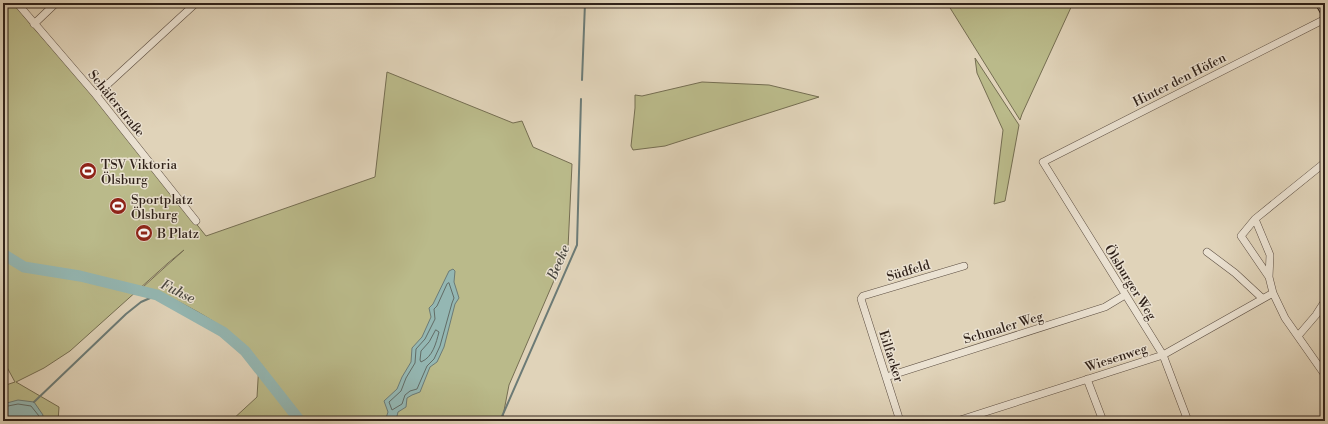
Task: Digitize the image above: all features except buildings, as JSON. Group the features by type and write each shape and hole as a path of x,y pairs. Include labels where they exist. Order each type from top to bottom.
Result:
{"street":[{"name":"Schäferstraße","path":"17,3 96,95 196,221"},
{"path":"34,24 56,3"},
{"path":"96,95 196,3"},
{"path":"1321,3 1325,10"},
{"name":"Hinter den Höfen","path":"1043,162 1325,19"},
{"name":"Ölsburger Weg","path":"1043,162 1163,355 1188,421"},
{"path":"1269,277 1241,236 1255,219 1324,164"},
{"path":"1255,219 1270,255 1269,277 1273,293 1285,318 1325,375"},
{"path":"1207,252 1235,272 1262,298"},
{"name":"Südfeld","path":"861,299 863,296 964,266"},
{"name":"Wiesenweg","path":"957,421 1163,355 1273,293"},
{"name":"Schmaler Weg","path":"886,377 1106,308 1125,295"},
{"name":"Eilfacker","path":"861,299 900,421"},
{"path":"1298,336 1316,315 1325,301"},
{"path":"1087,379 1103,421"}],"green space":[{"path":"3,3 13,3 94,96 206,236 375,177 387,72 513,123 522,121 533,147 572,164 568,248 509,385 502,421 231,421 257,397 259,363 247,348 225,329 198,312 143,287 184,250 70,351 44,368 16,382 59,407 58,421 3,421 3,386 15,382 3,360"},
{"path":"947,3 1073,3 1020,120"},
{"path":"975,58 1019,125 1005,201 994,204 1003,130 977,73"},
{"path":"702,82 769,85 819,97 665,146 633,150 631,146 635,95 642,96"}],"water":[{"path":"453,269 455,271 454,282 459,298 455,304 444,347 437,362 430,367 420,392 407,398 406,407 398,412 394,421 385,421 388,412 384,401 397,389 411,362 412,348 422,337 431,317 429,308 433,304 449,271"},
{"path":"18,400 34,402 43,415 42,421 3,421 3,404"}],"waterway":[{"name":"Beeke","path":"582,80 585,3"},
{"name":"Beeke","path":"500,421 577,245 581,99"},
{"name":"Fuhse","path":"3,254 24,267 80,276 157,295 223,332 245,351 300,421"},
{"path":"34,402 126,314 141,302 157,295"}],"place":[{"name":"TSV Viktoria Ölsburg","path":"88,171"},
{"name":"Sportplatz Ölsburg","path":"118,206"},
{"name":"B Platz","path":"144,233"}]}
